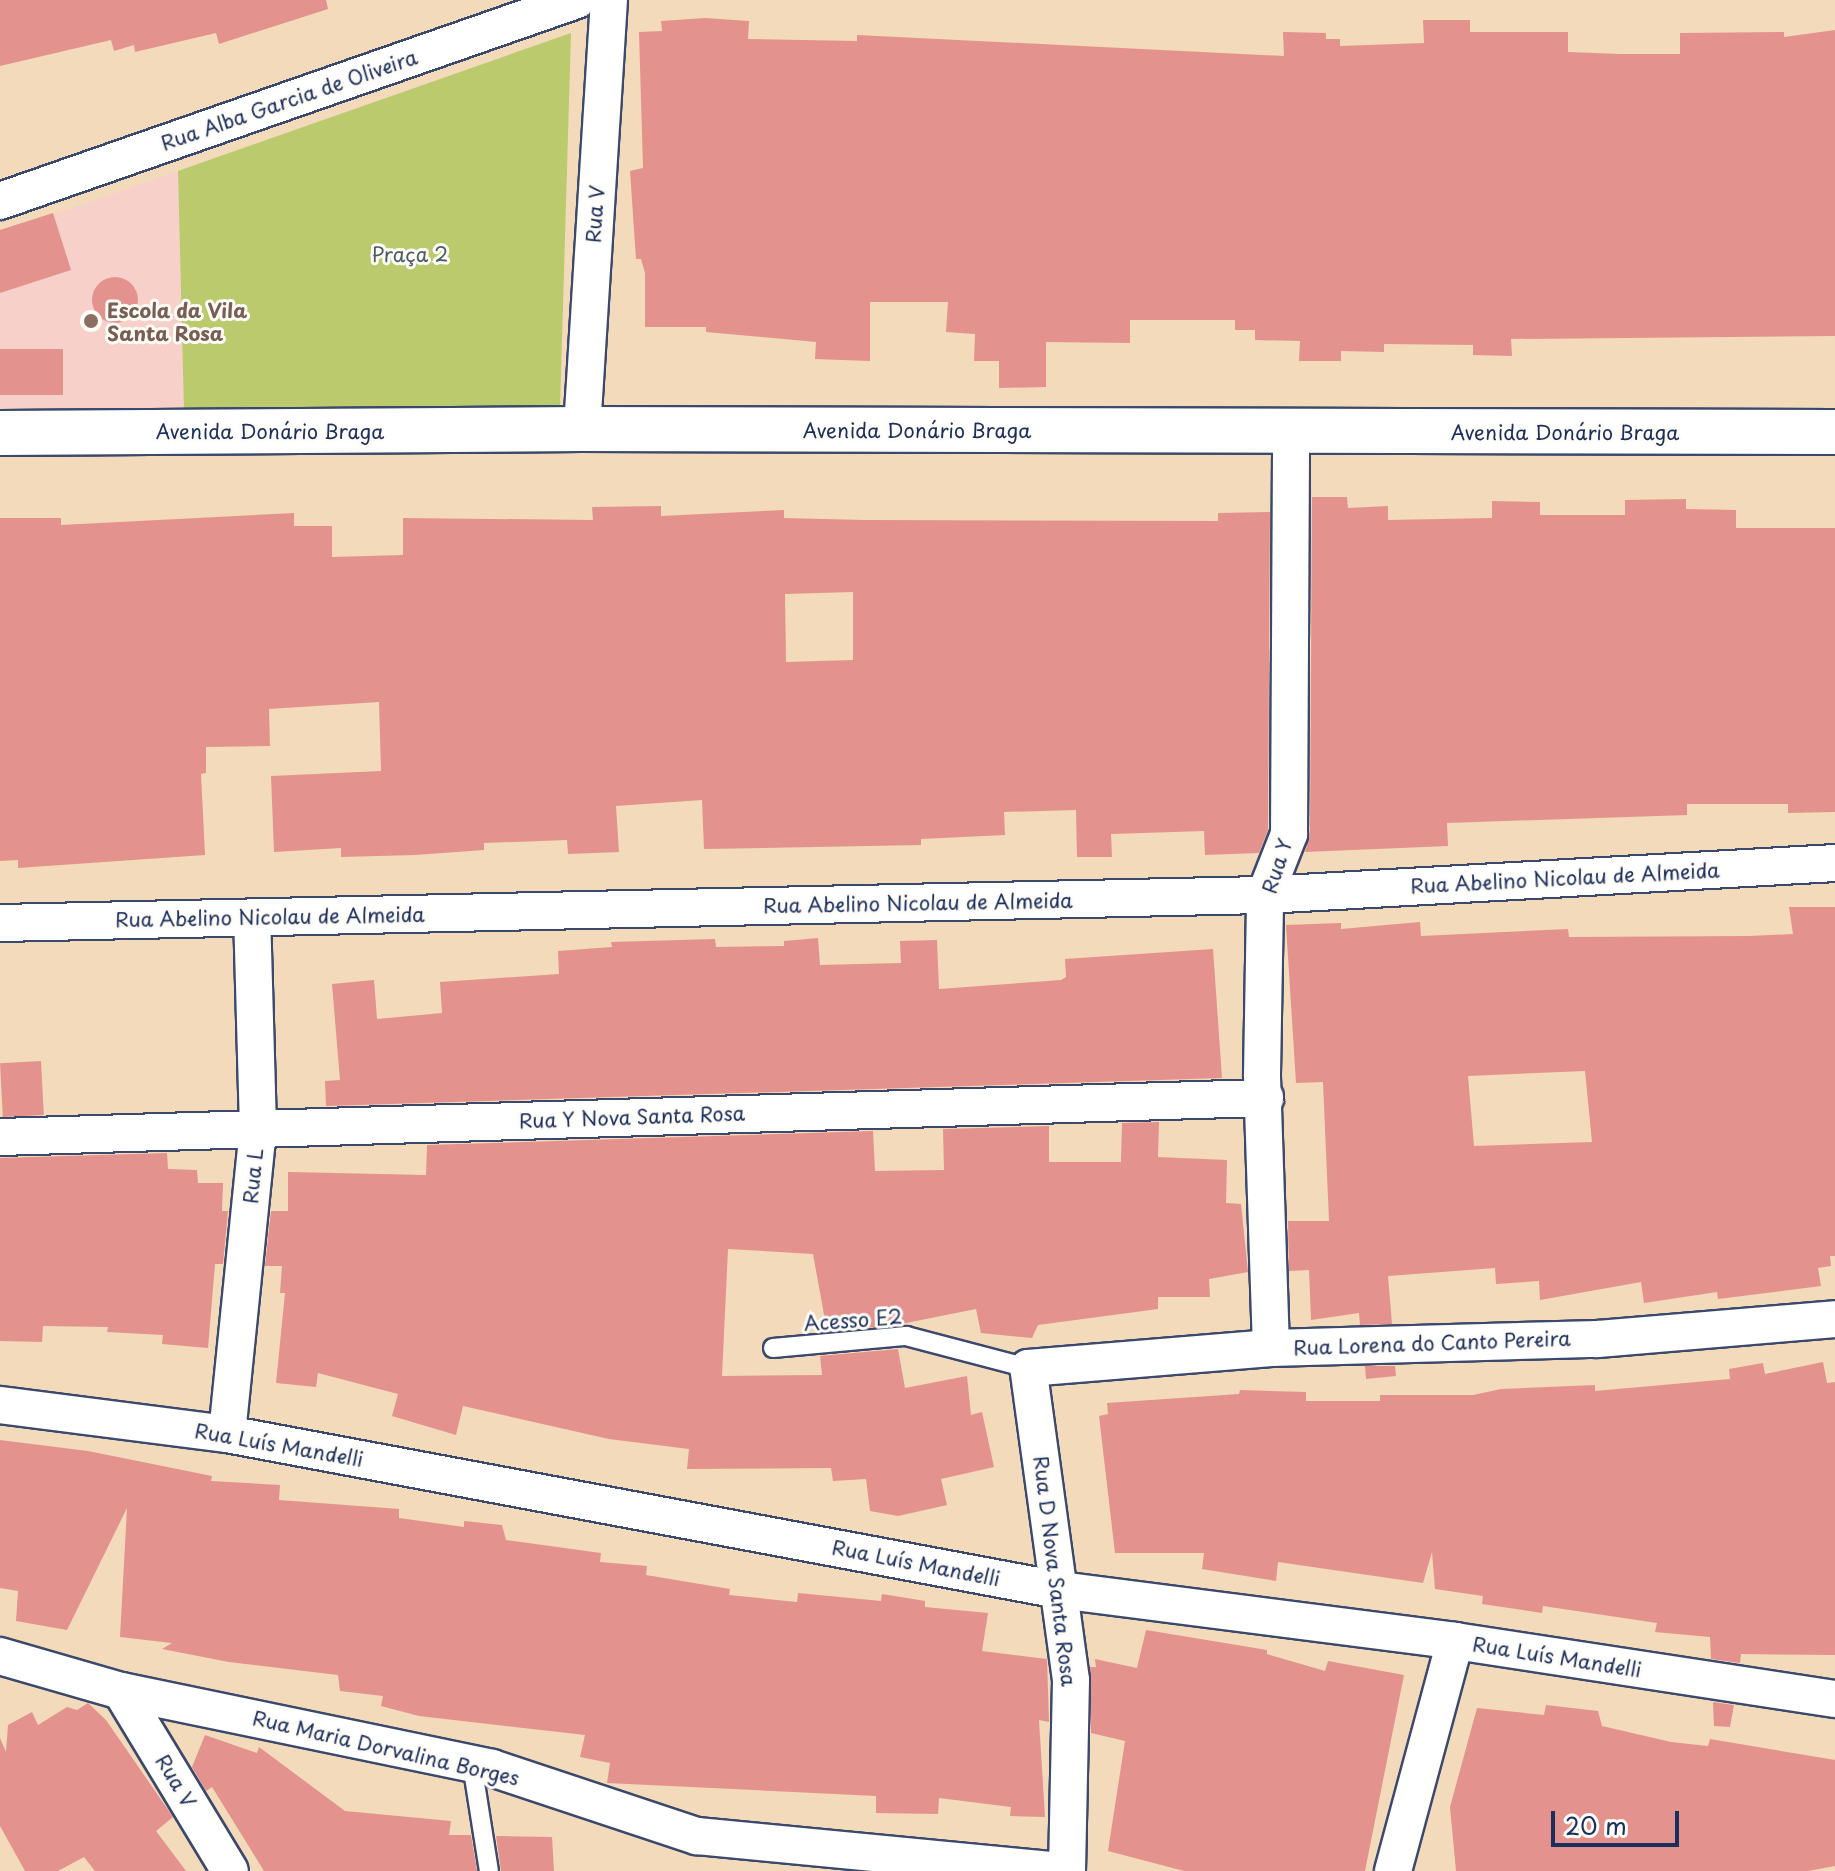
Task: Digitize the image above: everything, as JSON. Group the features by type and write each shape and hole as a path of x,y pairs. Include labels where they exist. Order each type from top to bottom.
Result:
{"street":[{"name":"Rua Alba Garcia de Oliveira","path":"0,201 577,0"},
{"name":"Rua V","path":"582,429 609,0"},
{"name":"Avenida Donário Braga","path":"0,433 582,429 1835,432"},
{"name":"Rua Y","path":"1271,1348 1265,1098 1265,895 1289,834 1291,432"},
{"name":"Rua Abelino Nicolau de Almeida","path":"0,923 1265,895 1835,863"},
{"name":"Rua L","path":"227,1434 258,1128 252,918"},
{"name":"Rua Y Nova Santa Rosa","path":"0,1137 1265,1098"},
{"name":"Rua Lorena do Canto Pereira","path":"1028,1368 1271,1348 1598,1339 1835,1319"},
{"name":"Rua D Nova Santa Rosa","path":"1028,1368 1071,1680 1067,1871"},
{"name":"Rua Luís Mandelli","path":"0,1405 227,1434 1059,1590 1455,1641 1835,1699"},
{"path":"1393,1871 1455,1641"},
{"name":"Rua Maria Dorvalina Borges","path":"0,1656 121,1691 472,1764 697,1836 1058,1871"},
{"name":"Rua V","path":"121,1691 230,1871"}],"lane":[{"name":"Acesso E2","path":"773,1348 906,1336 1028,1368"},
{"path":"472,1764 489,1871"}],"shaded area":[{"name":"Escola da Vila Santa Rosa","path":"178,171 184,410 0,408 0,233"}],"green space":[{"name":"Praça 2","path":"571,33 560,407 184,410 178,171"}],"building":[{"path":"0,0 326,0 328,9 219,44 216,33 135,52 134,45 114,51 111,40 0,66"},
{"path":"705,18 749,21 748,39 857,41 857,35 1284,56 1283,32 1326,33 1326,39 1340,39 1340,46 1424,43 1423,20 1470,20 1470,32 1568,32 1568,52 1620,54 1680,54 1680,33 1784,32 1784,37 1835,30 1835,336 1511,339 1512,356 1473,355 1473,345 1384,344 1384,352 1341,351 1341,361 1299,361 1300,341 1255,340 1255,330 1235,330 1235,320 1130,320 1130,343 1046,342 1046,387 999,388 999,361 974,361 975,334 946,332 948,302 870,302 870,361 815,359 816,342 706,332 706,327 645,327 645,273 641,259 636,259 630,171 643,168 639,32 662,31 661,21"},
{"path":"53,213 71,270 0,293 0,230"},
{"path":"115,277 131,284 138,300 131,316 115,323 99,316 92,300 99,284"},
{"path":"0,349 63,349 63,395 0,395"},
{"path":"1312,497 1347,497 1348,508 1388,506 1388,520 1492,518 1492,501 1540,502 1540,515 1625,515 1625,500 1686,499 1686,509 1736,510 1736,528 1835,528 1835,812 1788,813 1788,804 1687,804 1687,815 1447,823 1448,846 1305,852 1310,834"},
{"path":"661,506 661,516 784,510 784,518 865,520 1218,521 1218,513 1270,512 1268,830 1259,853 1205,855 1204,831 1111,834 1112,857 1077,857 1076,810 1004,812 1005,835 921,839 921,845 704,849 702,800 616,806 619,852 568,854 567,840 484,843 484,850 415,855 341,857 341,848 274,852 271,776 381,771 379,702 269,709 270,746 206,747 206,773 201,774 205,855 18,868 18,860 0,861 0,518 61,518 61,525 294,513 294,526 332,526 332,557 403,555 403,518 593,520 592,507","holes":["853,592 853,660 786,662 785,594"]},
{"path":"1789,907 1835,907 1835,1256 1830,1256 1831,1266 1818,1268 1821,1286 1718,1299 1717,1292 1644,1303 1641,1282 1540,1300 1539,1281 1496,1284 1495,1268 1388,1276 1392,1324 1360,1325 1359,1313 1311,1320 1309,1270 1289,1271 1288,1221 1329,1221 1323,1082 1296,1083 1286,925 1341,923 1341,929 1420,922 1421,936 1568,929 1569,937 1793,934","holes":["1585,1071 1592,1142 1474,1146 1468,1076"]},
{"path":"818,938 820,965 901,963 900,941 937,940 939,989 1061,980 1066,977 1065,959 1213,949 1222,1078 326,1106 325,1081 340,1080 332,984 374,980 377,1019 442,1013 440,982 559,974 558,951 612,947 611,942 715,939 716,947 784,946 784,941"},
{"path":"41,1061 44,1115 3,1117 0,1063"},
{"path":"1159,1122 1158,1157 1227,1160 1226,1203 1241,1204 1248,1272 1209,1279 1210,1297 1158,1297 1158,1309 1038,1325 1032,1338 981,1333 976,1309 896,1325 827,1331 813,1254 728,1249 722,1376 822,1375 820,1356 898,1349 905,1388 967,1376 971,1415 982,1412 994,1467 941,1479 947,1505 898,1516 870,1511 866,1479 833,1481 831,1468 687,1469 689,1449 609,1439 463,1406 456,1435 392,1416 398,1394 318,1373 316,1387 276,1383 285,1293 280,1293 282,1266 265,1266 271,1211 288,1211 288,1172 426,1175 427,1145 873,1131 875,1171 944,1170 943,1129 1049,1126 1049,1162 1121,1162 1122,1123"},
{"path":"167,1153 168,1169 197,1170 198,1183 223,1183 222,1211 228,1211 223,1264 215,1264 208,1348 162,1344 163,1335 107,1332 108,1327 43,1326 42,1342 0,1341 0,1158"},
{"path":"1823,1362 1827,1383 1835,1382 1835,1655 1741,1654 1740,1663 1711,1659 1710,1637 1655,1632 1657,1623 1543,1606 1542,1613 1482,1604 1483,1596 1435,1589 1432,1552 1423,1583 1278,1562 1276,1581 1202,1569 1204,1553 1115,1553 1099,1416 1108,1414 1107,1403 1239,1394 1240,1390 1306,1392 1306,1401 1380,1401 1380,1395 1473,1395 1501,1389 1595,1385 1595,1391 1730,1379 1729,1369 1763,1363 1765,1374"},
{"path":"1365,1366 1395,1366 1396,1376 1366,1379"},
{"path":"0,1440 88,1451 212,1476 211,1481 280,1485 279,1500 399,1509 399,1518 464,1527 464,1521 502,1525 506,1540 601,1553 600,1562 647,1566 646,1575 730,1589 729,1595 797,1602 798,1593 881,1601 882,1594 925,1601 925,1607 988,1613 982,1651 1047,1659 1049,1722 1039,1720 1045,1817 1010,1816 1011,1807 939,1798 938,1814 876,1813 876,1796 607,1783 610,1763 580,1757 585,1735 419,1716 381,1706 383,1696 340,1691 338,1675 229,1662 162,1649 172,1643 120,1637 127,1508 67,1630 16,1621 18,1591 0,1588"},
{"path":"1146,1630 1267,1650 1267,1654 1325,1671 1328,1661 1404,1675 1365,1871 1184,1871 1108,1851 1125,1741 1091,1733 1090,1667 1096,1667 1095,1659 1137,1668"},
{"path":"1713,1702 1734,1705 1730,1727 1714,1726"},
{"path":"88,1703 106,1720 173,1817 156,1831 186,1871 95,1871 84,1857 58,1871 25,1871 0,1826 0,1738 6,1752 8,1725 32,1712 38,1725 67,1707 77,1710"},
{"path":"1546,1705 1598,1711 1602,1726 1671,1742 1708,1746 1710,1739 1835,1760 1835,1866 1808,1871 1456,1871 1450,1807 1477,1708 1544,1715"},
{"path":"205,1735 257,1753 259,1747 345,1811 451,1821 449,1835 471,1835 477,1871 264,1871 212,1787 206,1791 192,1767"},
{"path":"496,1836 552,1837 554,1871 501,1871"}],"place":[{"name":"Escola da Vila Santa Rosa","path":"91,321"}]}
